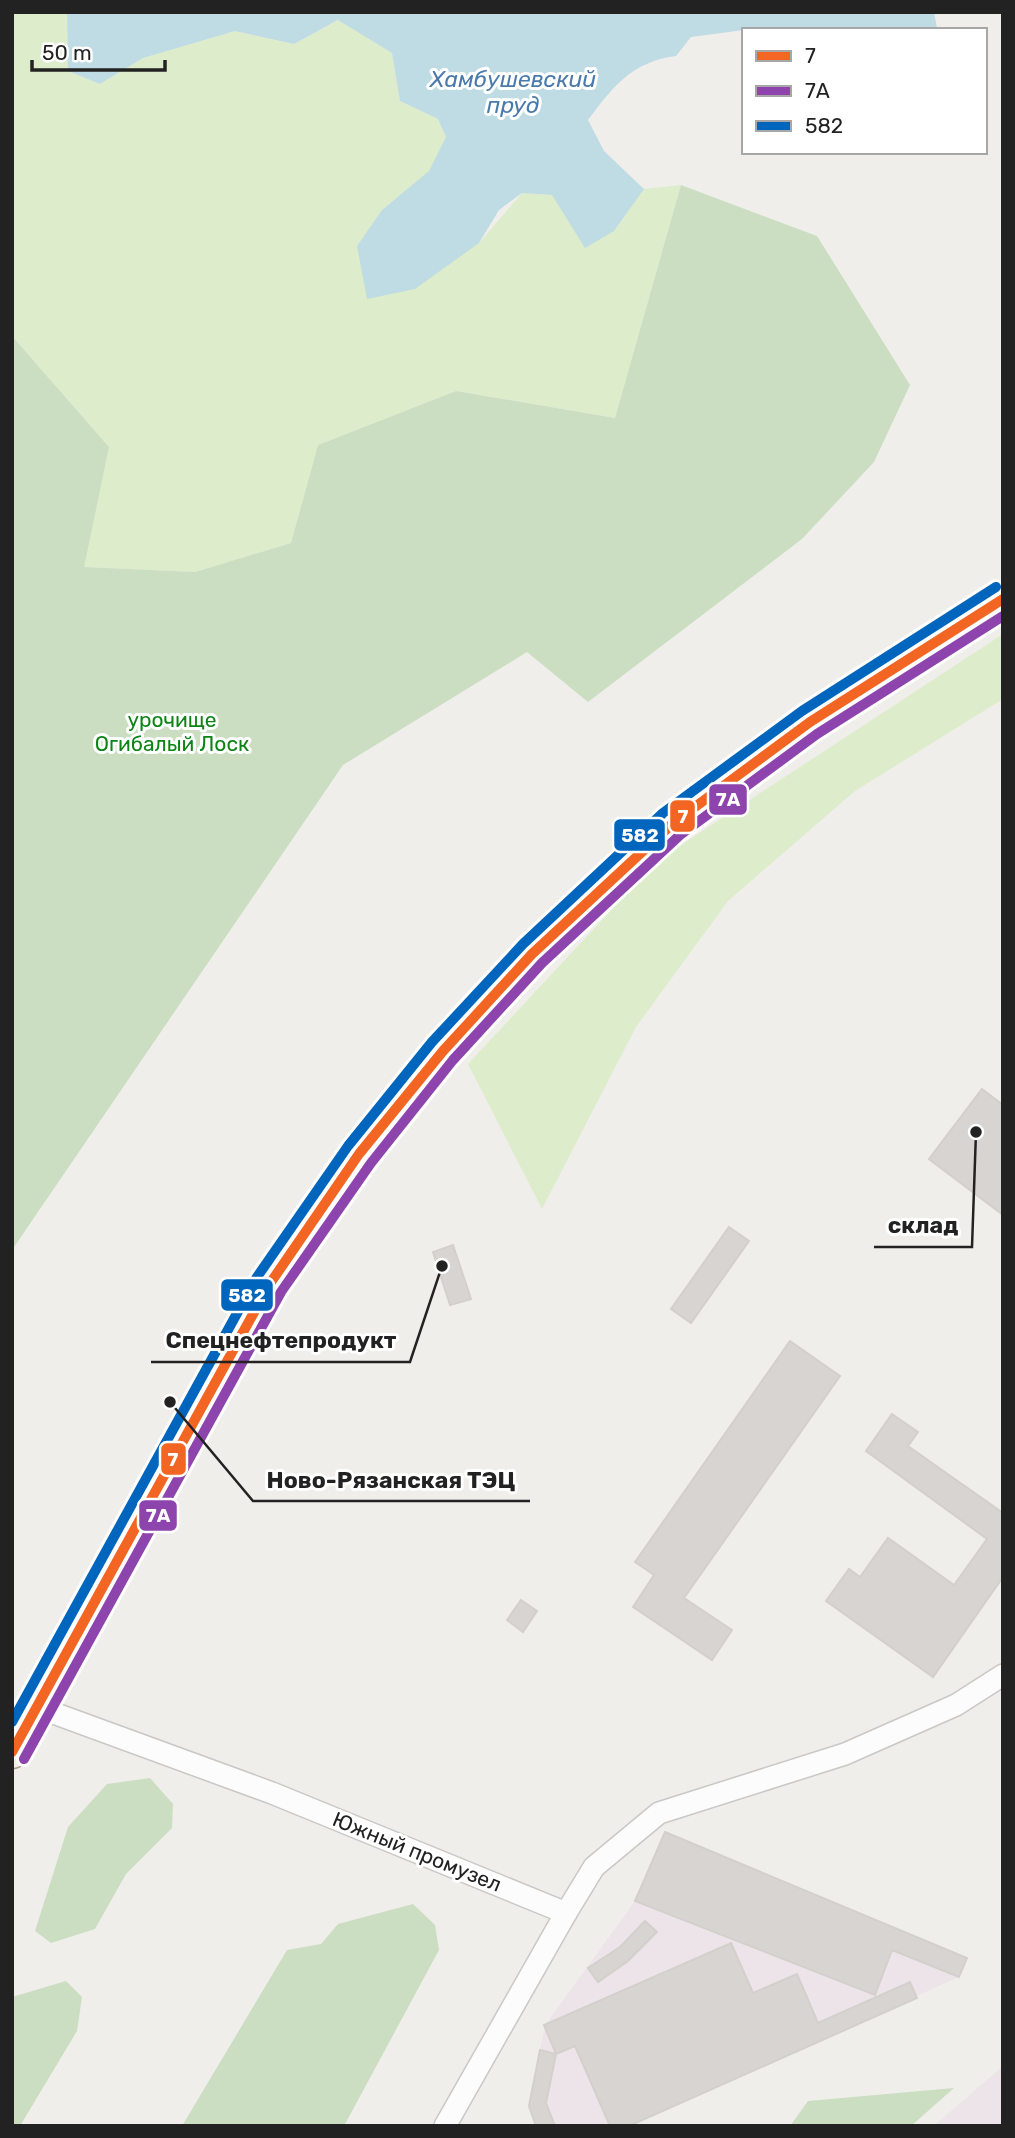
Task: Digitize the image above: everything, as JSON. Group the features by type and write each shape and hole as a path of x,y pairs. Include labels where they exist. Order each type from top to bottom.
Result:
{"main road":[{"path":"12,1752 281,1265 342,1176 438,1055 558,928 662,833 752,761 821,713 1003,599"}],"street":[{"path":"445,2126 594,1867 659,1813 845,1754 957,1705 1003,1675"},
{"name":"Южный промузел","path":"37,1707 271,1793 566,1913"}],"shaded area":[{"path":"665,1832 967,1958 959,1977 629,2126 536,2126 529,2106 545,2025 635,1901"},
{"path":"1003,2066 1003,2126 934,2126"}],"green space":[{"path":"12,12 67,12 68,71 100,84 143,58 235,31 294,44 339,20 392,53 400,101 438,119 446,137 430,171 382,210 479,243 522,193 552,195 614,231 644,189 681,185 615,418 456,391 318,445 291,543 195,572 83,567 109,447 12,336"},
{"name":"урочище Огибалый Лоск","path":"681,185 817,236 910,385 874,462 802,539 588,702 527,652 343,765 12,1250 12,336 109,447 84,567 195,572 291,543 318,445 456,391 615,418"},
{"path":"1003,634 1003,699 855,791 728,901 636,1027 542,1209 468,1064 658,860"},
{"path":"150,1778 173,1804 172,1828 126,1874 95,1929 51,1943 35,1931 68,1827 107,1784"},
{"path":"413,1904 435,1925 439,1950 344,2126 182,2126 287,1950 321,1944 338,1924"},
{"path":"66,1981 82,1997 77,2031 20,2126 12,2126 12,1997"},
{"path":"954,2088 911,2126 790,2126 808,2101"}],"water":[{"name":"Хамбушевский пруд","path":"67,12 934,12 937,28 742,28 742,30 691,37 676,56 647,64 624,78 588,120 604,151 644,189 614,231 585,248 552,195 522,193 499,210 479,243 415,289 367,299 357,246 382,210 429,171 446,137 438,119 400,101 392,53 338,20 294,44 235,31 143,58 100,84 68,71"}],"building":[{"path":"982,1089 1003,1105 1003,1215 929,1159"},
{"path":"729,1227 749,1241 691,1323 671,1309"},
{"path":"453,1245 471,1299 450,1305 433,1252"},
{"path":"790,1341 840,1376 684,1598 732,1630 712,1660 633,1607 654,1575 635,1562"},
{"path":"892,1414 918,1432 908,1446 1003,1513 1003,1577 933,1677 826,1601 849,1569 860,1577 888,1538 954,1585 987,1539 866,1451"},
{"path":"521,1600 537,1611 523,1632 507,1620"},
{"path":"665,1832 967,1958 959,1977 892,1950 875,1995 635,1901"},
{"path":"645,1921 657,1932 628,1961 598,1982 588,1968 620,1947"},
{"path":"731,1943 753,1993 797,1974 818,2023 910,1982 917,1998 629,2126 610,2126 575,2046 556,2054 544,2025"},
{"path":"540,2050 556,2054 546,2103 555,2126 536,2126 529,2106"}],"transit line":[{"name":"582","path":"12,1722 257,1277 348,1146 432,1042 523,944 663,813 802,711 996,587"},
{"name":"7","path":"12,1752 269,1285 359,1154 443,1051 532,954 672,824 810,722 1003,599"},
{"name":"7А","path":"24,1759 281,1292 371,1163 453,1060 542,963 680,835 817,734 1003,616"}],"place":[{"name":"склад","path":"976,1132"},
{"name":"Спецнефтепродукт","path":"442,1266"},
{"name":"Ново-Рязанская ТЭЦ","path":"170,1402"}]}
